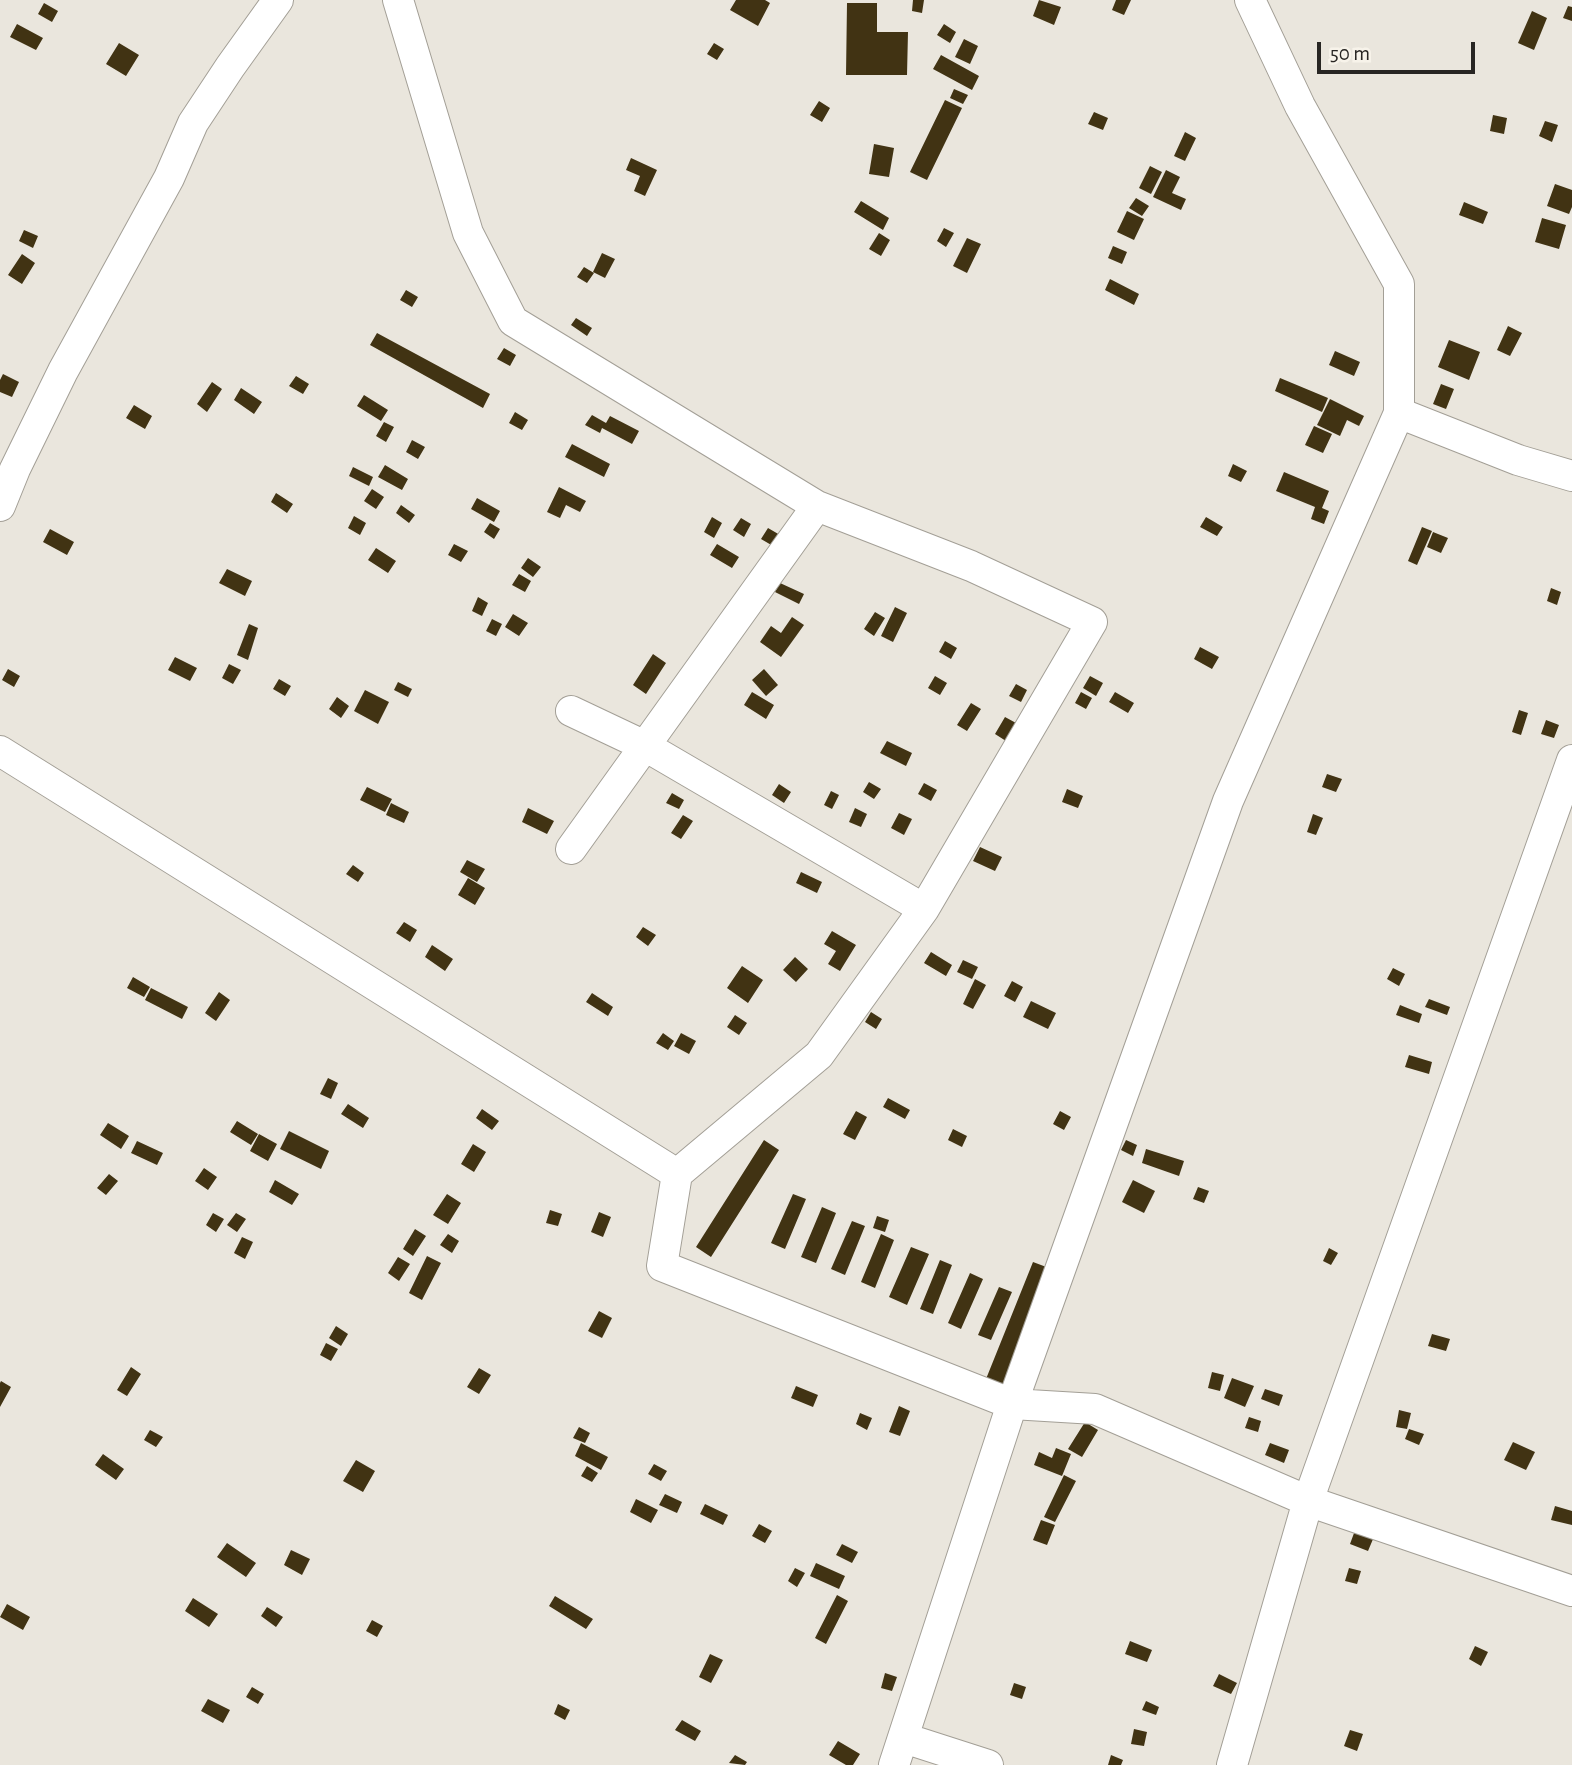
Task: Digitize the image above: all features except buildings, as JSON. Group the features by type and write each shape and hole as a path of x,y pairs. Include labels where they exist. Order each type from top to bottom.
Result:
{"street":[{"path":"0,506 63,371 169,178 193,123 278,0"},
{"path":"398,0 468,233 513,321 817,506 971,566 1092,622 924,909 819,1055 677,1174 662,1266 1012,1404 1095,1409 1307,1501 1572,1591"},
{"path":"988,1765 899,1751 1012,1404 1228,801 1399,413 1399,284 1300,106 1250,0"},
{"path":"1399,413 1518,460 1572,475"},
{"path":"571,849 817,506"},
{"path":"571,711 645,746 924,909"},
{"path":"0,751 677,1174"},
{"path":"1233,1765 1307,1501 1572,760"}]}
